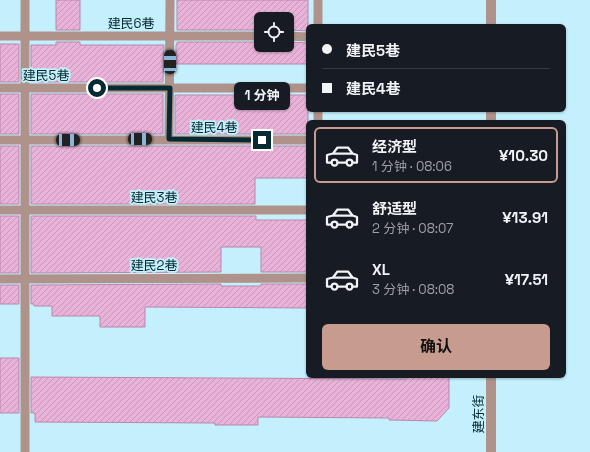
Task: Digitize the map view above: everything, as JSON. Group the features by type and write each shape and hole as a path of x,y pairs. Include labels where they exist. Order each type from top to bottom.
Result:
{"street":[{"path":"491,0 491,24"},
{"name":"建东街","path":"491,378 491,452"}],"lane":[{"path":"25,0 25,452"},
{"path":"169,139 170,0"},
{"path":"318,0 318,24"},
{"name":"建民6巷","path":"0,36 254,36"},
{"path":"294,36 306,36"},
{"name":"建民5巷","path":"0,88 306,88"},
{"name":"建民4巷","path":"0,140 306,140"},
{"name":"建民3巷","path":"0,210 306,210"},
{"name":"建民2巷","path":"0,279 306,278"}],"building":[{"path":"56,0 80,0 80,30 56,30"},
{"path":"177,0 308,0 308,24 306,24 306,31 294,30 294,12 254,12 254,30 177,30"},
{"path":"56,42 80,42 80,45 164,45 163,82 31,82 31,45 56,45"},
{"path":"177,42 254,42 254,52 294,52 294,42 306,43 306,64 176,64"},
{"path":"0,44 19,44 19,82 0,82"},
{"path":"0,94 19,94 19,134 0,134"},
{"path":"31,94 163,94 163,134 31,134"},
{"path":"175,95 306,95 306,112 308,112 308,120 306,120 306,134 175,134"},
{"path":"0,146 19,146 19,204 0,204"},
{"path":"31,146 306,146 306,178 255,178 255,204 31,204"},
{"path":"0,216 19,216 19,273 0,273"},
{"path":"31,216 256,216 256,220 306,220 306,272 261,272 261,247 221,247 221,272 31,273"},
{"path":"221,284 221,286 261,286 261,284 306,284 306,308 145,307 145,327 100,327 100,316 52,316 52,306 34,306 34,304 31,304 31,285"},
{"path":"0,285 19,285 19,304 0,304"},
{"path":"0,358 19,358 19,413 0,413"},
{"path":"31,377 449,378 449,408 437,421 389,420 389,418 258,417 258,425 215,425 215,423 35,422 35,413 31,413"}],"route":[{"path":"97,88 170,88 169,139 262,140"}]}
